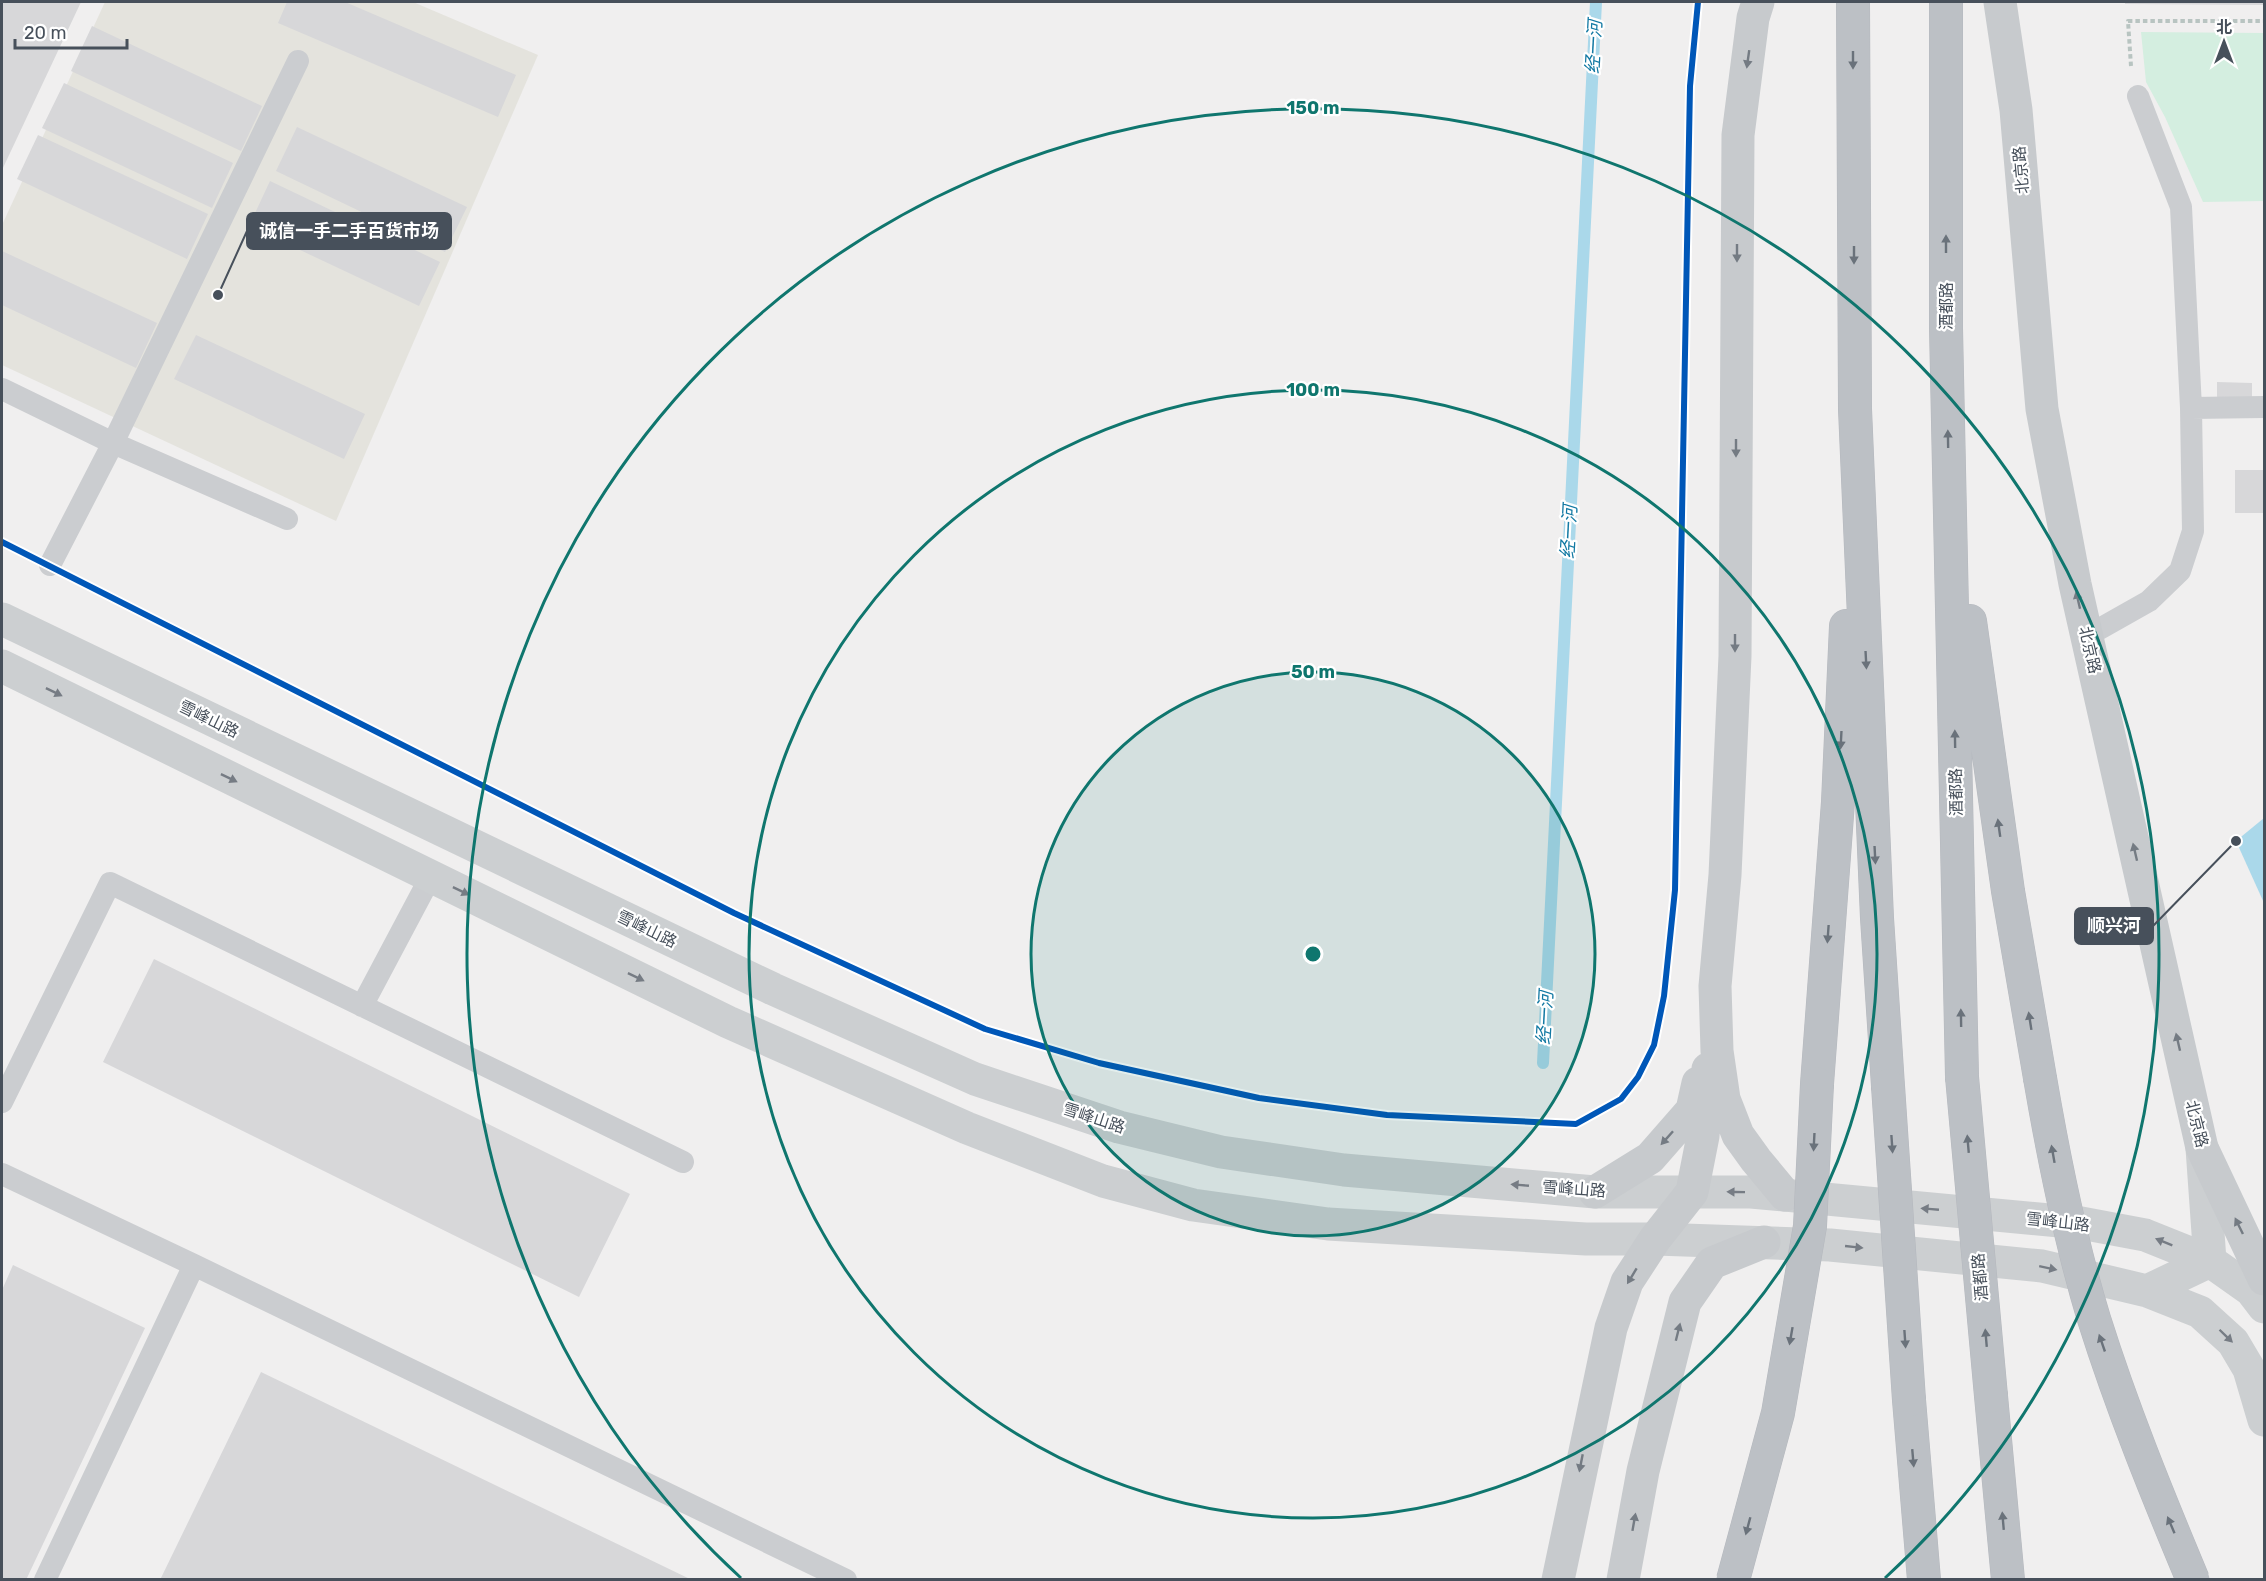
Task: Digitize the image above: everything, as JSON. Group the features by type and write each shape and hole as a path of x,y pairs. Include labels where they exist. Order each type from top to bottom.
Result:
{"highway":[{"path":"1853,2 1855,409 1877,906 1909,1400 1924,1580"},
{"name":"酒都路","path":"1946,2 1946,328 1962,1077 2008,1580"},
{"path":"1733,1580 1778,1413 1808,1238 1838,802 1855,409"},
{"path":"1949,472 2008,891 2060,1190 2094,1318 2136,1442 2193,1580"}],"main road":[{"path":"1558,1578 1611,1328 1627,1282 1655,1239 1692,1192 1703,1136 1725,875 1735,656 1738,135 1753,18 1758,2"},
{"name":"北京路","path":"2000,2 2016,110 2042,409 2075,584 2202,1148 2265,1279"},
{"name":"雪峰山路","path":"2,620 773,989 975,1079 1119,1127 1221,1152 1344,1170 1595,1192 1751,1192 2081,1223 2145,1235 2210,1261 2251,1290 2265,1307"},
{"path":"2,666 728,1022 967,1128 1103,1181 1193,1205 1329,1224 1586,1239 1830,1245 2042,1266 2146,1291 2200,1312 2233,1342 2249,1369 2265,1420"},
{"path":"1595,1192 1650,1158 1692,1110 1715,986"},
{"path":"1715,986 1718,1051 1724,1099 1738,1135 1785,1195"},
{"path":"2146,1291 2210,1261 2202,1148"},
{"path":"1623,1580 1643,1471 1685,1302 1712,1263 1764,1242"}],"lane":[{"path":"50,565 113,443 298,61"},
{"path":"2087,636 2149,601 2180,570 2193,531 2191,408 2181,207 2138,96"},
{"path":"2,389 113,443 287,519"},
{"path":"2191,408 2265,407"},
{"path":"362,1006 431,876"},
{"path":"2,1101 110,883 683,1162"},
{"path":"2,1174 846,1580"},
{"path":"45,1580 194,1265"}],"path":[{"path":"2138,96 2131,66 2128,21 2265,21"}],"shaded area":[{"path":"105,2 413,2 538,55 336,521 2,365 2,225"}],"green space":[{"path":"2141,32 2264,33 2264,201 2203,202 2165,117 2146,82"}],"water":[{"path":"2264,818 2264,903 2236,841"}],"building":[{"path":"2,2 81,2 2,170"},
{"path":"287,2 345,2 516,75 498,117 278,23"},
{"path":"2125,2 2264,2 2264,5 2125,4"},
{"path":"92,26 262,106 241,151 71,71"},
{"path":"64,83 233,163 212,208 42,128"},
{"path":"297,127 467,207 445,252 276,171"},
{"path":"38,135 208,214 187,259 17,179"},
{"path":"270,181 440,262 419,306 249,226"},
{"path":"2,251 157,323 136,368 2,305"},
{"path":"196,335 365,414 344,459 174,379"},
{"path":"2217,382 2252,383 2252,400 2217,400"},
{"path":"2235,470 2264,470 2264,513 2235,513"},
{"path":"154,959 630,1194 579,1297 103,1062"},
{"path":"13,1265 145,1328 26,1580 2,1580 2,1290"},
{"path":"261,1372 692,1580 160,1580"}],"waterway":[{"name":"经一河","path":"1543,1063 1596,2"}],"cycle path":[{"path":"2,542 734,913 985,1029 1099,1063 1259,1098 1387,1115 1576,1124 1621,1099 1638,1077 1654,1045 1664,996 1675,890 1690,86 1698,2"}],"place":[{"name":"诚信一手二手百货市场","path":"218,295"},
{"name":"顺兴河","path":"2236,841"}]}
